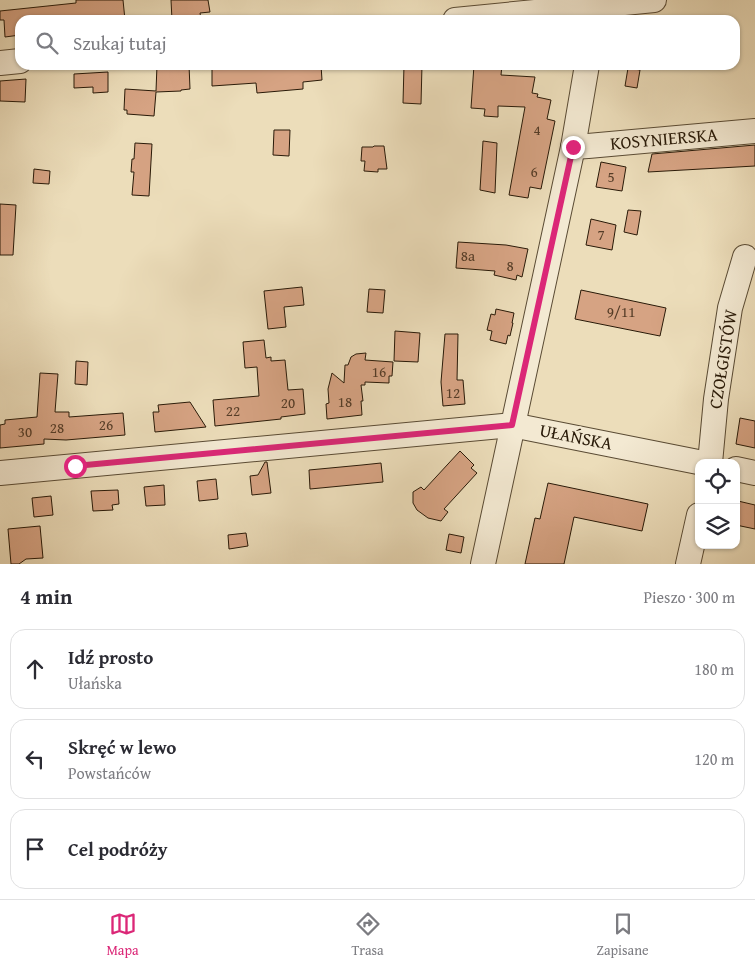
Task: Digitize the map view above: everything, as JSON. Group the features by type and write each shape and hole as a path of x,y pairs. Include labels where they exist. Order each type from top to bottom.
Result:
{"street":[{"path":"519,15 596,9 654,0"},
{"path":"0,63 15,62"},
{"path":"483,564 573,147 586,70"},
{"name":"KOSYNIERSKA","path":"573,147 755,131"},
{"name":"CZOŁGISTÓW","path":"710,459 716,399 730,308 745,257"},
{"name":"UŁAŃSKA","path":"0,474 512,425 695,461"},
{"path":"740,470 755,473"},
{"path":"688,564 695,533"}],"building":[{"path":"76,0 123,0 124,15 15,15 15,36 5,37 4,20 0,20 0,11 76,3"},
{"path":"171,0 208,0 210,12 200,13 200,15 172,15"},
{"path":"157,70 189,70 190,89 156,92 154,116 127,114 127,110 124,110 125,89 156,91"},
{"path":"212,70 321,70 322,80 303,82 303,89 257,93 256,83 212,86"},
{"path":"404,70 422,70 421,104 403,103"},
{"path":"474,70 502,70 501,75 535,77 532,93 538,94 537,97 551,100 547,119 555,121 541,189 530,187 528,198 509,195 525,107 498,106 498,117 484,116 485,109 471,108"},
{"path":"628,70 640,70 637,88 625,86"},
{"path":"108,72 108,92 93,93 93,87 74,88 74,74"},
{"path":"26,79 25,102 0,101 0,81"},
{"path":"274,130 290,130 289,156 273,155"},
{"path":"483,141 497,143 495,193 480,190"},
{"path":"135,143 152,144 149,196 132,195 134,172 131,172"},
{"path":"755,145 755,166 648,172 652,154"},
{"path":"384,146 387,169 378,169 378,172 364,171 365,161 361,161 362,147"},
{"path":"601,162 626,167 622,191 596,187"},
{"path":"34,169 50,171 49,184 33,183"},
{"path":"0,204 16,205 13,255 0,255"},
{"path":"628,210 641,211 637,235 624,232"},
{"path":"591,219 616,225 612,250 586,245"},
{"path":"458,242 506,245 528,249 522,277 517,275 516,280 494,275 495,271 456,268"},
{"path":"302,287 304,305 284,307 286,327 268,329 264,291"},
{"path":"369,289 385,290 383,313 367,312"},
{"path":"581,290 666,308 660,336 575,319"},
{"path":"496,309 514,313 510,336 508,335 506,344 490,340 492,331 487,330 491,314 495,315"},
{"path":"395,331 420,333 418,362 394,361"},
{"path":"445,334 458,334 457,380 463,380 465,404 443,406 441,382"},
{"path":"264,340 266,358 271,357 271,361 285,360 288,390 303,389 305,414 281,417 281,419 215,426 213,400 259,396 257,367 245,368 243,342"},
{"path":"366,353 365,360 393,362 392,376 389,376 389,383 365,382 365,385 361,385 362,415 327,419 326,404 329,403 328,389 332,373 344,383 345,365 348,365 351,357 356,354"},
{"path":"76,361 88,362 87,385 75,384"},
{"path":"40,373 58,374 55,412 69,412 69,417 123,413 125,435 66,440 44,439 44,444 0,448 0,425 5,424 5,420 37,417"},
{"path":"190,402 206,427 155,432 153,412 159,412 158,405"},
{"path":"740,418 755,421 755,448 736,444"},
{"path":"460,451 474,465 471,468 477,473 444,509 448,512 441,521 428,518 417,510 413,503 413,492 421,487 424,490"},
{"path":"265,462 267,462 271,493 252,495 250,476 258,475"},
{"path":"381,463 383,482 310,489 309,470"},
{"path":"216,479 218,499 199,501 197,481"},
{"path":"548,483 648,504 642,531 574,517 564,564 525,564 535,518 540,519"},
{"path":"164,485 165,505 146,506 144,487"},
{"path":"118,490 119,504 112,505 113,510 93,511 91,491"},
{"path":"51,496 53,515 34,517 32,498"},
{"path":"740,501 755,505 755,529 740,526"},
{"path":"40,526 43,558 26,559 19,564 11,564 8,529"},
{"path":"246,533 248,546 229,549 228,535"},
{"path":"449,534 464,537 461,553 446,550"}],"route":[{"path":"75,466 512,425 573,147"}]}
